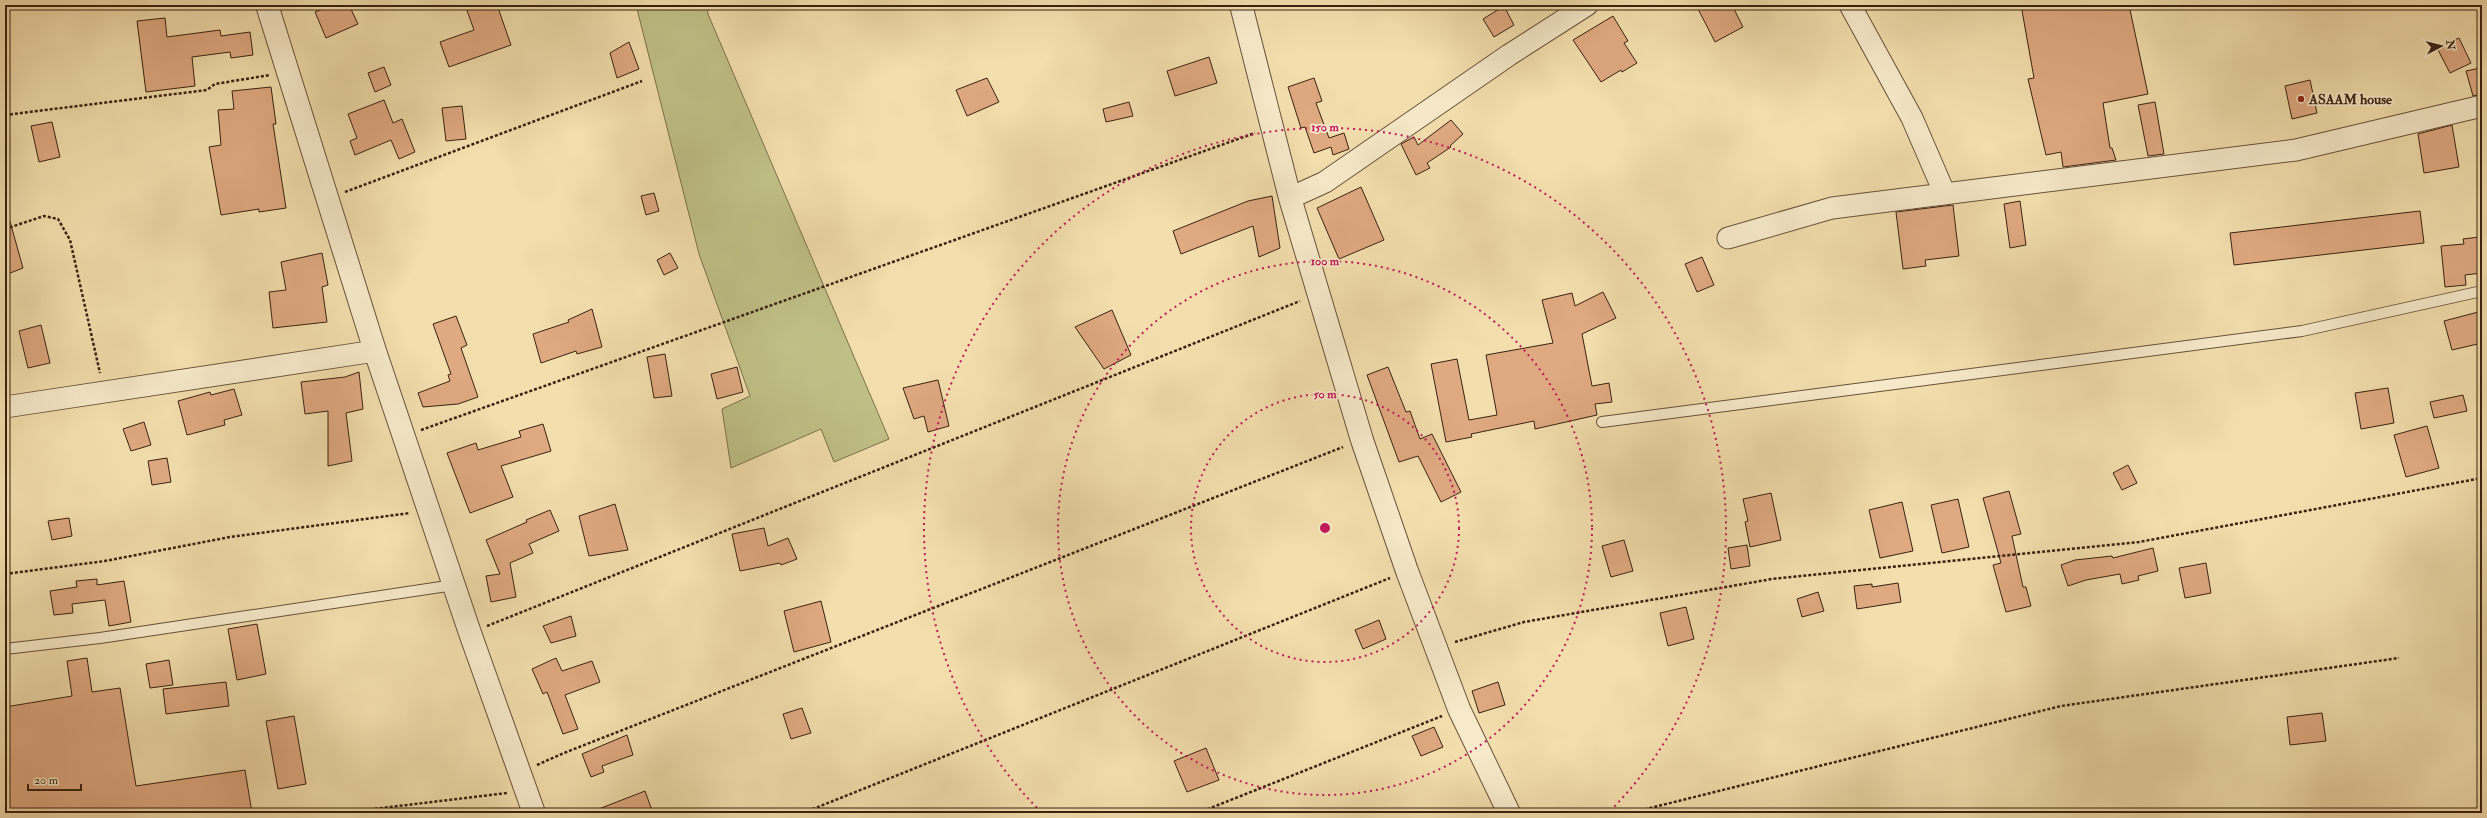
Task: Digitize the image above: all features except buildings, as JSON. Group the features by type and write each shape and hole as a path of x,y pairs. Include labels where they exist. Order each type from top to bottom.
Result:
{"street":[{"path":"267,5 375,351 470,633 534,813"},
{"path":"1241,5 1290,198 1362,440 1407,571 1459,709 1509,813"},
{"path":"1290,198 1325,182 1509,55 1587,5"},
{"path":"1850,5 1912,118 1944,192"},
{"path":"1728,238 1832,208 1944,192 2296,150 2482,106"},
{"path":"5,407 375,351"}],"lane":[{"path":"1602,422 2302,331 2482,291"},
{"path":"5,649 100,638 454,585"}],"path":[{"path":"5,115 207,90 216,84 288,73"},
{"path":"328,199 642,81"},
{"path":"404,436 1272,127"},
{"path":"5,229 44,216 58,219 70,240 85,315 105,392"},
{"path":"470,633 1319,294"},
{"path":"340,813 522,782 571,750 1362,440"},
{"path":"1435,647 1524,622 1772,579 2139,542 2482,478"},
{"path":"5,574 105,561 230,537 411,513"},
{"path":"803,813 1407,571"},
{"path":"1630,813 2061,706 2399,658"},
{"path":"1198,813 1459,709"}],"green space":[{"path":"636,5 707,5 708,14 889,439 834,462 821,429 731,468 722,409 750,396 699,254"}],"place":[{"name":"ASAAM house","path":"2301,99"}]}
